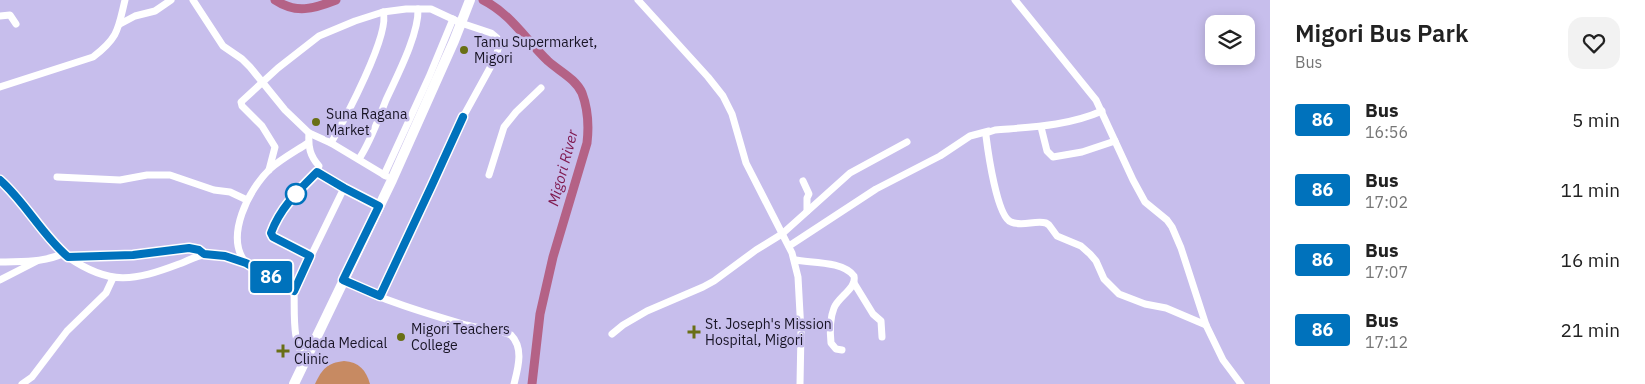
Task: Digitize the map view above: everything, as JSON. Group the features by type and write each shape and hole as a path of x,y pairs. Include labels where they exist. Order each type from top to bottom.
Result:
{"highway":[{"path":"294,384 379,206 388,178 457,21 469,4"}],"street":[{"path":"0,87 93,57 112,40 120,24 125,0"},
{"path":"120,24 135,16 155,11 171,0"},
{"path":"193,0 223,46 242,59 285,110 309,133 331,142 388,178"},
{"path":"638,0 708,76 723,96 732,114 746,163 789,246 798,277 801,332 800,384"},
{"path":"1015,0 1089,90 1102,111 1145,202 1166,220 1177,236 1206,325 1224,360 1241,384"},
{"path":"270,170 274,150 273,144 262,126 241,103 263,82 319,36 383,12 418,9 431,9 494,35 499,41 498,50 463,117 380,296"},
{"path":"359,159 372,136 406,54 416,26 418,9"},
{"path":"331,142 345,117 378,45 384,22 383,12"},
{"path":"0,16 10,15 16,24"},
{"path":"488,175 504,127 540,88"},
{"path":"789,246 876,189 940,156 970,136 989,131 1041,127 1076,120 1102,111"},
{"path":"1041,127 1047,152 1053,158 1082,152 1115,140"},
{"path":"989,131 986,132 986,136 994,185 1003,215 1008,221 1016,224 1042,222 1049,225 1057,236 1081,246 1090,254 1096,261 1104,279 1119,294 1145,304 1166,308 1206,325"},
{"path":"309,133 308,143 311,157 319,166 317,172 286,206 278,217 271,234 281,242 310,256"},
{"path":"612,334 622,325 647,312 703,287 782,234 850,174 907,142"},
{"path":"246,263 240,257 237,234 247,200 270,170 308,143"},
{"path":"317,172 379,206"},
{"path":"58,177 120,180 148,175 170,175 214,190 230,192 247,200"},
{"path":"0,180 66,255 113,278 124,279 145,275 204,254 225,256 246,263 294,291"},
{"path":"803,181 809,194 820,200"},
{"path":"306,359 300,352 296,341 294,291 344,188"},
{"path":"807,211 807,198 809,194"},
{"path":"0,262 37,261 66,255 133,255 189,248 199,250 204,254"},
{"path":"794,260 845,268 854,276 854,283 873,314 881,321 882,337"},
{"path":"0,280 37,261"},
{"path":"22,384 32,377 67,332 106,293 113,278"},
{"path":"343,280 380,296 464,324 511,335 517,343 519,355 514,384"},
{"path":"842,350 836,349 832,343 833,309 854,283"}],"shaded area":[{"path":"344,361 358,365 370,384 315,384 320,374 329,365"}],"waterway":[{"name":"Migori River","path":"275,0 297,9 312,8 336,0"},
{"name":"Migori River","path":"483,0 502,12 548,61 576,84 582,93 587,111 587,143 553,257 540,314 532,384"}],"bus line":[{"name":"86","path":"0,180 9,188 50,239 68,257 92,255 123,256 189,248 199,250 204,254 225,256 246,263 294,291 310,256 281,242 273,237 271,233 278,217 286,206 317,172 379,206 343,280 380,296 463,117"}],"place":[{"name":"Tamu Supermarket, Migori","path":"464,50"},
{"name":"Suna Ragana Market","path":"316,122"},
{"name":"St. Joseph's Mission Hospital, Migori","path":"694,332"},
{"name":"Migori Teachers College","path":"401,337"},
{"name":"Odada Medical Clinic","path":"283,351"}]}
